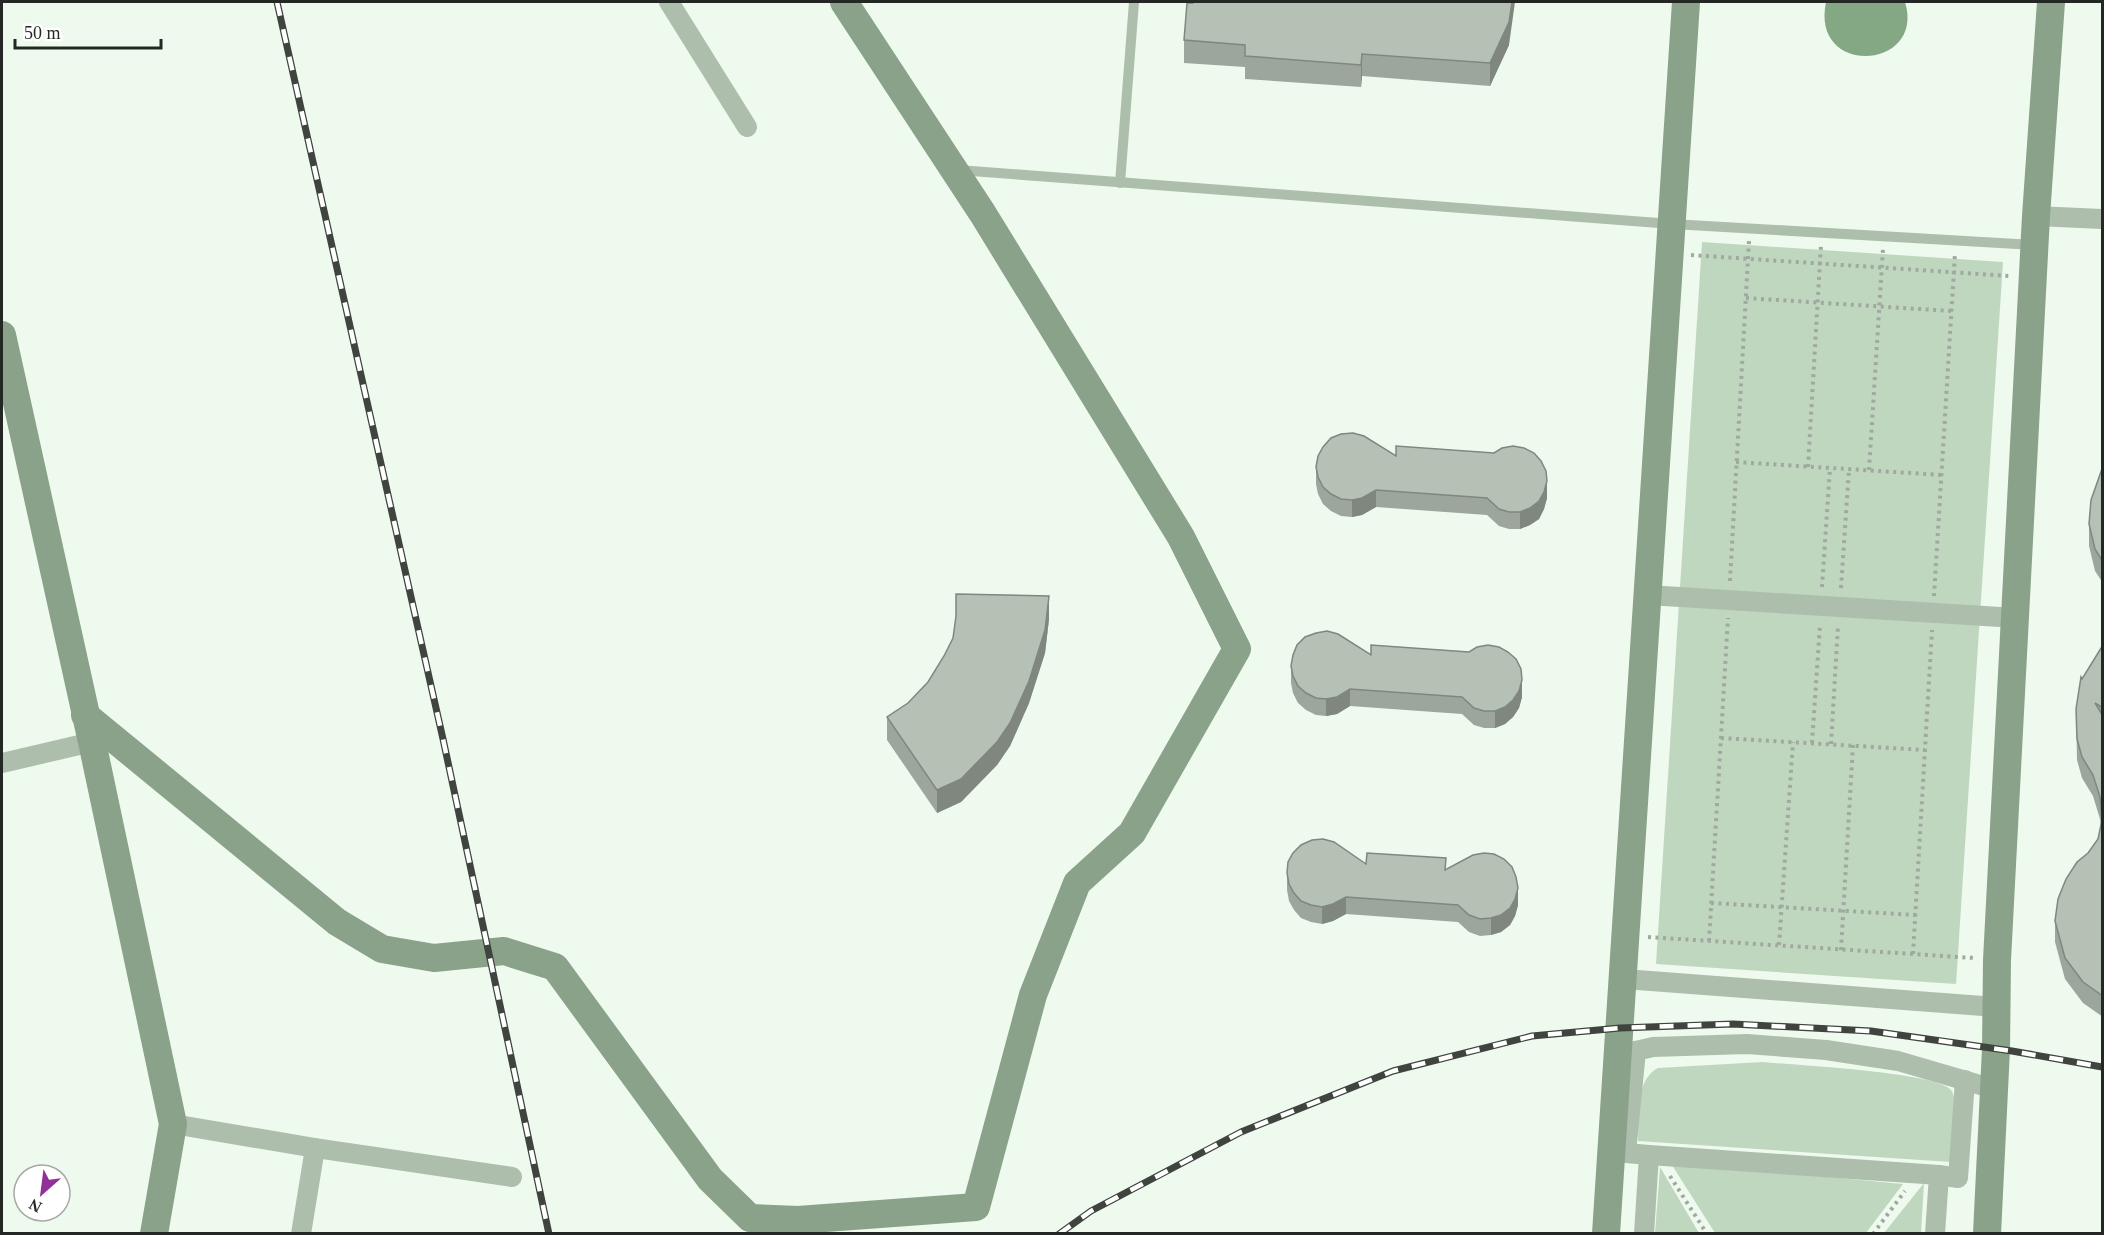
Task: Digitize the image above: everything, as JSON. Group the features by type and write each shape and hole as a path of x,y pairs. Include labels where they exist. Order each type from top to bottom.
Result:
{"street":[{"path":"669,2 747,127"},
{"path":"85,715 337,922 382,949 434,958 504,951 555,967 710,1179 750,1218 798,1220 976,1207 1033,995 1077,883 1132,833 1237,649 1181,537 953,170 844,2"},
{"path":"1686,2 1626,935 1624,979 1627,1053 1626,1153 1958,1178 1965,1080"},
{"path":"1987,1233 1997,960 2036,216 2051,2"},
{"path":"2036,216 2103,219"},
{"path":"2,335 8,399 92,742 173,1124 154,1233"},
{"path":"1648,595 2016,618"},
{"path":"2,763 92,742"},
{"path":"1624,979 1996,1007"},
{"path":"1627,1053 1653,1047 1747,1044 1826,1050 1898,1061 1994,1089"},
{"path":"1606,1233 1627,1053"},
{"path":"173,1124 512,1177"},
{"path":"301,1233 315,1148"},
{"path":"1644,1233 1653,1155"},
{"path":"1935,1233 1939,1175"}],"lane":[{"path":"1120,183 1134,2"},
{"path":"953,170 1672,224 2035,245"}],"path":[{"path":"1808,467 1822,232"},
{"path":"1869,471 1883,236"},
{"path":"1670,254 2034,278"},
{"path":"1746,298 1951,310"},
{"path":"1736,462 1941,475"},
{"path":"1720,738 1925,750"},
{"path":"1779,945 1793,742"},
{"path":"1841,950 1852,746"},
{"path":"1711,903 1916,915"},
{"path":"1626,935 1997,960"},
{"path":"1653,1155 1707,1233"},
{"path":"1872,1233 1919,1174"}],"shaded area":[{"path":"1826,2 1905,2 1907,25 1899,41 1885,52 1867,56 1850,53 1835,44 1826,27"},
{"path":"1702,242 2003,262 1956,984 1656,964"},
{"path":"1762,1062 1893,1074 1940,1084 1951,1090 1955,1103 1951,1162 1638,1141 1641,1091 1650,1074 1658,1068"},
{"path":"1670,1162 1903,1184 1866,1233 1715,1233"},
{"path":"1660,1167 1699,1233 1655,1233"},
{"path":"1924,1183 1921,1233 1884,1233"}],"building":[{"path":"1512,2 1509,22 1490,63 1362,54 1361,65 1245,56 1245,45 1184,40 1187,3"},
{"path":"1353,433 1364,436 1396,456 1396,446 1494,453 1502,448 1513,446 1524,448 1534,453 1546,471 1547,481 1544,492 1539,501 1520,512 1499,509 1487,498 1376,490 1362,498 1341,499 1323,487 1316,467 1318,456 1331,438"},
{"path":"2103,466 2103,562 2095,549 2089,524 2091,500"},
{"path":"956,594 1049,596 1045,630 1029,681 1010,723 997,742 961,779 937,790 887,717 908,703 928,682 944,656 953,638"},
{"path":"1327,631 1338,634 1371,655 1371,645 1469,652 1477,647 1488,645 1499,647 1516,659 1521,669 1522,680 1519,691 1505,707 1495,711 1474,708 1462,697 1350,689 1337,697 1316,698 1298,686 1291,666 1297,645 1305,637"},
{"path":"2103,645 2103,708 2095,703 2103,716 2103,996 2083,982 2065,958 2055,921 2058,899 2066,879 2077,862 2088,853 2098,839 2102,820 2100,797 2093,775 2082,757 2077,739 2076,709 2081,677 2082,679"},
{"path":"1323,839 1334,842 1366,864 1367,853 1446,858 1445,870 1473,855 1494,854 1504,859 1512,867 1518,888 1515,899 1510,908 1501,915 1480,919 1469,915 1458,905 1346,897 1322,907 1311,905 1301,901 1289,884 1288,862 1301,845 1312,840"}],"railway":[{"path":"277,2 443,739 549,1234"},
{"path":"1059,1234 1091,1211 1241,1132 1393,1071 1532,1036 1620,1028 1733,1024 1871,1031 2012,1051 2102,1067"}]}
